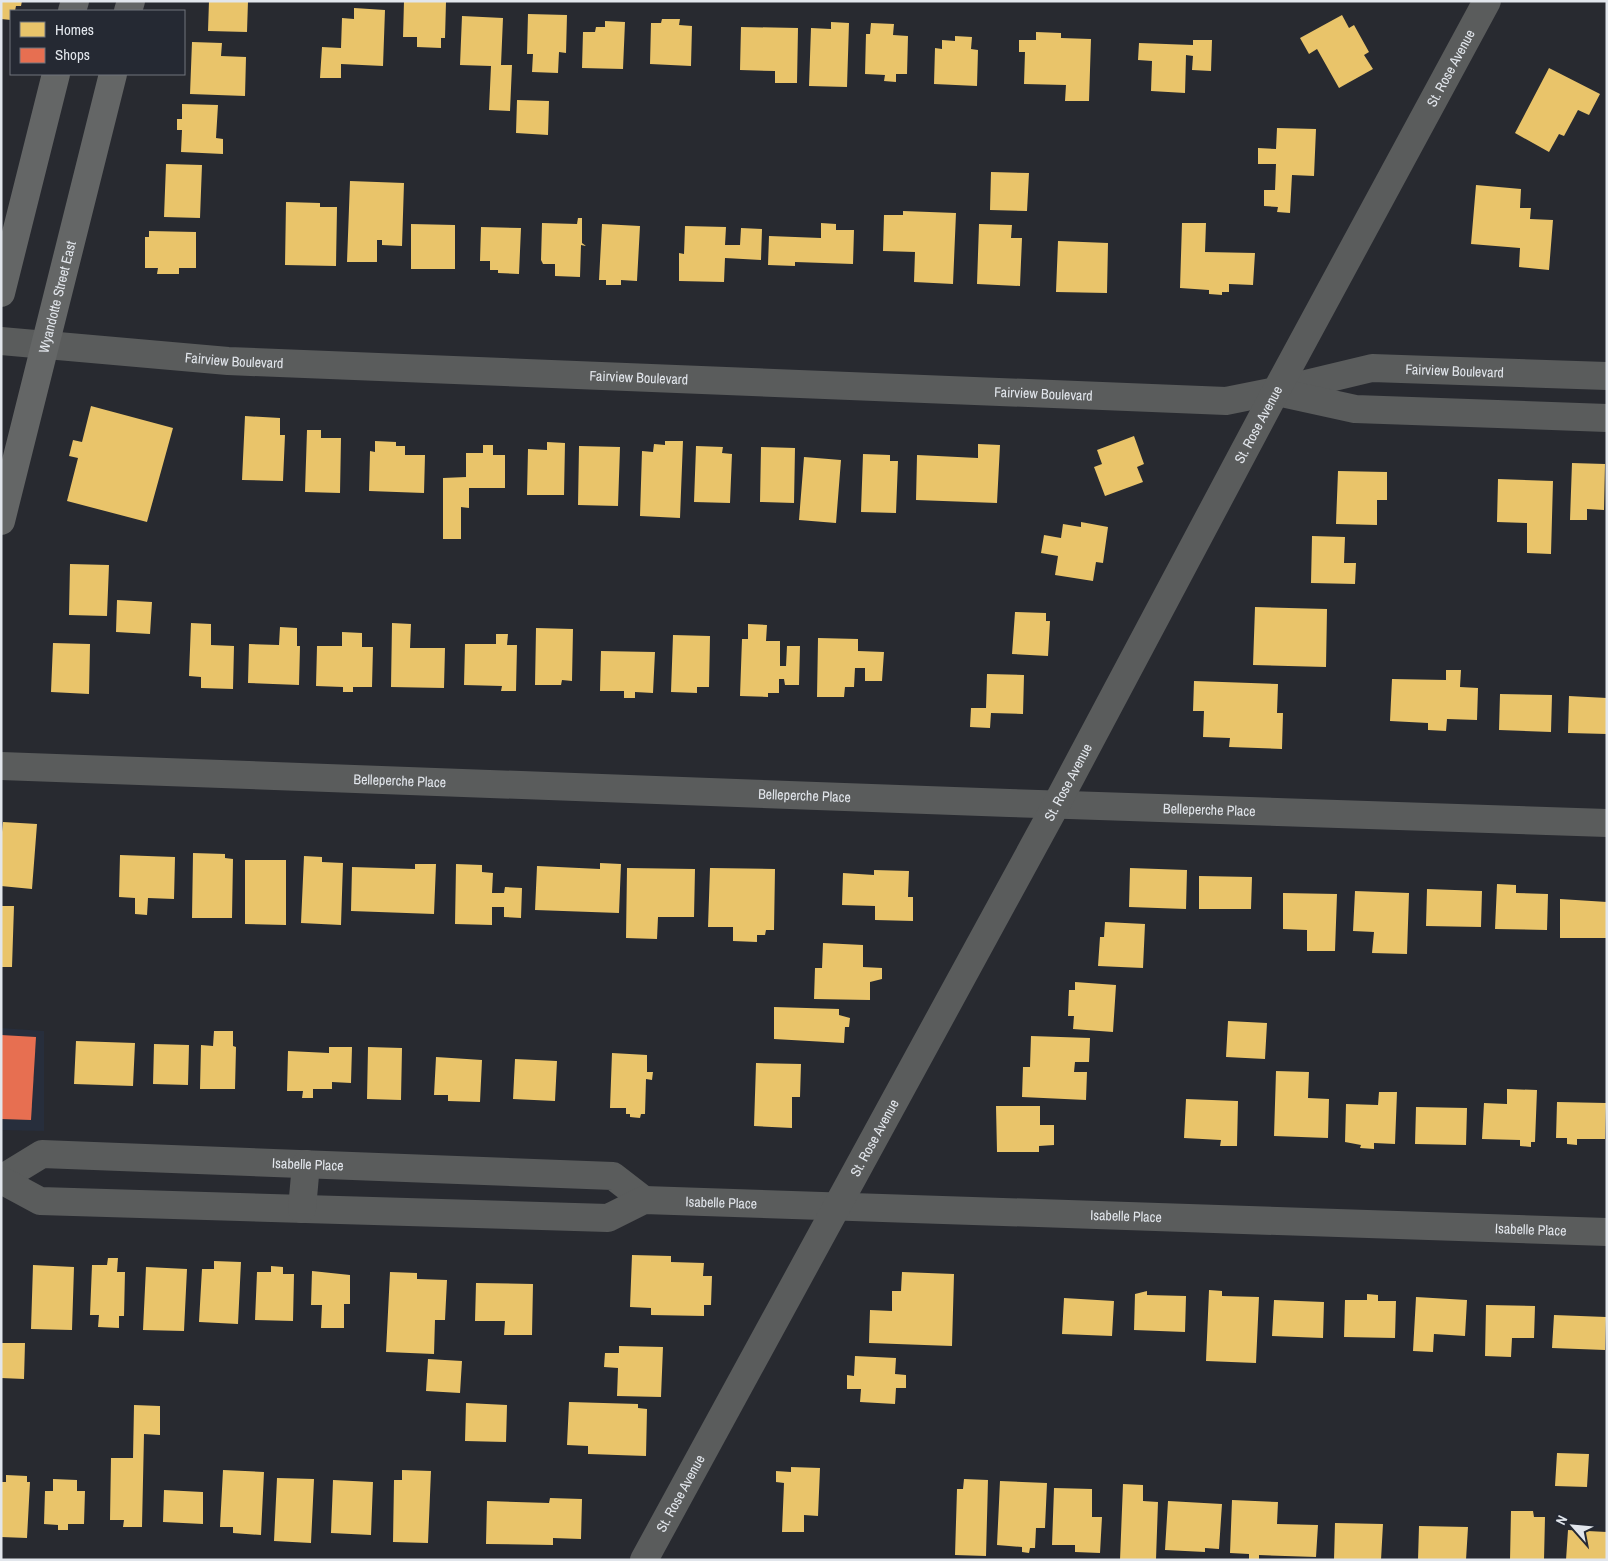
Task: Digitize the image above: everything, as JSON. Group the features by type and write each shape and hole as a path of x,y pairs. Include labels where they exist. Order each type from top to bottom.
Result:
{"main road":[{"path":"1,293 56,75"},
{"name":"Wyandotte Street East","path":"1,521 114,75"}],"street":[{"name":"St. Rose Avenue","path":"644,1560 1056,805 1276,391 1488,1"},
{"name":"Fairview Boulevard","path":"1,340 228,361 1226,401 1372,368 1607,376"},
{"name":"Fairview Boulevard","path":"1276,391 1355,409 1607,418"},
{"name":"Belleperche Place","path":"1,766 1056,805 1607,823"},
{"name":"Isabelle Place","path":"644,1200 613,1176 42,1154 1,1180 40,1201 608,1218 644,1200 1607,1232"},
{"path":"302,1209 306,1164"}],"shaded area":[{"path":"1,1028 44,1031 44,1131 1,1130"}],"building: Homes":[{"path":"1,1 22,1 21,6 16,6 15,10 10,10 10,20 1,19"},
{"path":"209,1 248,1 247,32 208,31"},
{"path":"404,1 446,2 445,38 441,38 441,48 417,47 417,37 403,37"},
{"path":"354,8 385,10 383,66 341,64 341,78 320,78 322,47 341,48 342,18 354,19"},
{"path":"528,14 567,15 566,53 559,52 558,73 532,72 533,54 527,54"},
{"path":"1342,15 1349,28 1354,25 1369,52 1364,55 1373,69 1339,88 1317,49 1309,54 1300,38"},
{"path":"462,16 503,18 501,65 512,65 510,111 489,110 491,66 460,65"},
{"path":"662,19 680,19 679,25 692,26 691,66 650,64 651,23 661,23"},
{"path":"605,21 625,22 623,69 582,68 583,32 595,32 596,27 605,27"},
{"path":"831,22 849,23 847,87 809,86 811,28 831,29"},
{"path":"871,23 894,24 893,35 908,36 907,74 896,74 896,82 884,81 885,75 865,74 866,34 870,34"},
{"path":"741,27 798,28 797,83 775,83 775,71 740,70"},
{"path":"1036,32 1061,33 1061,38 1091,39 1089,101 1065,101 1066,85 1024,84 1025,52 1019,52 1019,40 1036,40"},
{"path":"955,36 972,37 971,49 978,50 977,86 934,84 935,48 942,49 942,40 955,41"},
{"path":"1193,40 1212,40 1211,71 1192,70 1193,56 1186,55 1185,93 1151,91 1152,61 1138,60 1139,43 1193,45"},
{"path":"192,42 222,43 221,56 246,57 245,96 190,94"},
{"path":"1549,68 1600,94 1589,115 1578,110 1564,136 1559,134 1549,152 1515,133"},
{"path":"517,100 549,101 548,135 516,133"},
{"path":"182,104 218,105 216,138 223,139 223,154 181,152 182,130 177,130 177,119 182,119"},
{"path":"1277,128 1316,129 1314,176 1292,175 1290,213 1277,212 1278,207 1264,206 1264,190 1275,190 1276,164 1258,164 1258,148 1276,149"},
{"path":"166,164 202,165 200,218 164,217"},
{"path":"991,172 1029,173 1027,211 990,210"},
{"path":"350,181 404,183 402,246 382,245 382,240 377,240 377,262 347,262"},
{"path":"1476,185 1521,189 1520,208 1531,208 1530,219 1553,220 1549,270 1519,267 1520,248 1471,244"},
{"path":"286,202 320,203 320,207 337,207 336,266 285,265"},
{"path":"903,211 956,213 953,284 914,282 915,252 883,251 884,215 903,215"},
{"path":"578,218 582,218 582,243 586,246 581,245 580,277 555,276 555,264 543,264 541,260 542,223 577,224"},
{"path":"821,223 836,224 836,230 854,230 853,264 795,262 795,266 768,265 769,236 821,238"},
{"path":"1182,223 1206,223 1205,252 1255,253 1253,285 1229,284 1229,292 1222,292 1222,295 1209,294 1209,290 1180,288"},
{"path":"411,224 455,225 455,269 411,269"},
{"path":"602,224 640,226 637,281 621,280 621,285 606,285 606,280 599,280"},
{"path":"979,224 1012,225 1011,238 1022,238 1020,286 977,284"},
{"path":"685,226 726,227 725,245 740,245 741,228 762,229 761,260 725,258 724,282 679,281 679,253 684,254"},
{"path":"481,227 521,228 519,274 498,273 498,270 490,270 490,261 480,261"},
{"path":"149,231 196,232 196,268 179,268 179,274 157,274 158,268 145,268 145,237 149,237"},
{"path":"1058,241 1108,243 1107,293 1056,292"},
{"path":"91,406 173,428 147,522 67,501 78,458 69,456 73,440 82,442"},
{"path":"245,416 280,418 280,435 285,435 283,481 242,480"},
{"path":"307,430 321,430 321,438 341,438 340,493 305,492"},
{"path":"1134,436 1144,464 1137,467 1143,482 1105,496 1094,467 1102,464 1097,450"},
{"path":"375,441 396,442 396,446 405,446 405,455 425,455 424,493 369,491 370,451 375,452"},
{"path":"665,441 683,441 680,518 640,516 642,451 653,452 654,444 665,445"},
{"path":"547,442 565,443 564,495 527,495 528,449 547,450"},
{"path":"978,444 1000,445 997,503 916,500 917,455 978,458"},
{"path":"483,445 493,445 493,455 505,455 505,488 469,488 469,508 461,507 461,539 443,539 443,478 466,477 466,453 483,453"},
{"path":"579,446 620,447 618,506 578,505"},
{"path":"696,446 723,447 722,453 732,454 730,503 694,502"},
{"path":"761,447 795,448 794,503 760,502"},
{"path":"863,454 890,455 890,461 898,461 896,513 861,512"},
{"path":"804,457 841,460 836,523 799,520"},
{"path":"1572,463 1605,464 1604,510 1587,509 1587,520 1570,520"},
{"path":"1338,471 1387,472 1387,500 1377,500 1377,525 1336,524"},
{"path":"1498,479 1553,481 1551,554 1527,553 1527,523 1497,522"},
{"path":"1081,522 1108,527 1103,563 1096,562 1093,581 1055,575 1058,556 1041,553 1044,535 1061,538 1063,524 1081,527"},
{"path":"1312,536 1345,537 1344,563 1356,563 1355,584 1311,583"},
{"path":"70,564 109,565 107,616 69,615"},
{"path":"117,600 152,602 150,634 116,632"},
{"path":"1255,607 1327,609 1326,667 1253,665"},
{"path":"1015,612 1046,613 1046,621 1050,621 1048,656 1012,654"},
{"path":"191,623 211,624 211,645 234,646 233,689 201,688 201,677 189,676"},
{"path":"392,623 411,624 410,648 445,648 444,688 391,687"},
{"path":"748,624 767,625 766,641 780,641 780,666 786,666 787,646 800,646 799,685 785,685 784,679 779,679 779,693 768,693 768,697 740,696 742,639 748,639"},
{"path":"280,627 297,628 297,646 300,646 299,685 248,683 249,644 279,645"},
{"path":"536,628 573,629 572,681 562,680 561,685 535,685"},
{"path":"342,632 362,633 362,647 373,647 372,687 353,687 353,692 343,692 343,687 316,686 317,646 342,646"},
{"path":"496,634 508,634 507,645 517,645 516,691 501,691 502,686 464,685 465,644 496,644"},
{"path":"673,635 710,636 709,687 697,687 697,693 671,692"},
{"path":"818,638 858,639 858,651 884,652 882,681 865,681 865,668 855,668 854,687 845,687 844,697 817,697"},
{"path":"53,643 90,644 89,694 51,692"},
{"path":"601,651 655,652 653,693 635,692 635,698 624,698 624,691 600,691"},
{"path":"1446,670 1461,670 1460,687 1478,688 1477,720 1447,719 1446,731 1428,730 1428,723 1390,721 1392,679 1446,680"},
{"path":"987,674 1024,675 1023,714 991,713 990,728 970,727 971,708 986,708"},
{"path":"1194,681 1278,684 1277,713 1283,713 1282,749 1229,747 1230,738 1203,737 1204,711 1193,711"},
{"path":"1500,694 1552,695 1551,732 1499,730"},
{"path":"1569,696 1607,698 1607,734 1568,733"},
{"path":"3,822 37,824 32,889 1,886"},
{"path":"193,853 225,854 225,858 233,859 232,918 192,918"},
{"path":"120,855 175,857 174,899 148,898 147,915 135,914 135,898 119,897"},
{"path":"304,856 322,857 322,862 343,863 341,925 301,923"},
{"path":"245,860 286,860 286,925 245,924"},
{"path":"600,863 621,864 619,913 535,910 537,866 600,869"},
{"path":"415,864 436,864 434,914 351,911 352,867 415,869"},
{"path":"456,864 482,865 482,872 493,873 492,893 504,893 505,887 522,888 521,918 504,917 504,907 492,907 492,925 455,924"},
{"path":"627,868 695,869 694,917 658,917 657,939 626,938"},
{"path":"710,868 775,869 774,930 766,930 765,935 757,935 757,942 733,941 733,927 708,927"},
{"path":"1130,868 1187,870 1186,909 1129,907"},
{"path":"874,870 909,871 908,897 913,897 913,921 875,920 875,906 842,905 843,873 874,875"},
{"path":"1199,876 1252,877 1251,909 1199,909"},
{"path":"1497,884 1516,885 1516,893 1548,894 1547,930 1495,929"},
{"path":"1427,889 1482,891 1481,927 1426,926"},
{"path":"1355,891 1409,893 1407,954 1372,953 1374,932 1353,931"},
{"path":"1283,893 1337,894 1335,951 1307,951 1307,930 1283,929"},
{"path":"1560,899 1607,902 1607,938 1560,938"},
{"path":"1,906 14,906 12,967 1,967"},
{"path":"1105,922 1145,924 1143,968 1098,966 1100,937 1104,937"},
{"path":"823,943 863,945 863,967 882,968 882,979 870,982 870,1000 814,999 815,968 822,968"},
{"path":"1075,982 1116,985 1113,1032 1073,1029 1074,1016 1068,1016 1069,990 1075,990"},
{"path":"774,1007 839,1009 839,1015 850,1018 849,1027 845,1027 844,1043 774,1039"},
{"path":"1228,1021 1267,1023 1265,1059 1226,1057"},
{"path":"214,1031 233,1031 233,1046 236,1047 235,1089 200,1089 201,1045 213,1046"},
{"path":"1031,1036 1090,1038 1089,1062 1075,1062 1074,1072 1087,1072 1086,1100 1022,1097 1023,1067 1030,1067"},
{"path":"76,1041 135,1043 133,1086 74,1084"},
{"path":"154,1044 189,1045 188,1085 153,1084"},
{"path":"329,1047 352,1047 351,1083 332,1082 332,1089 313,1089 313,1098 302,1098 303,1091 287,1091 288,1051 329,1053"},
{"path":"368,1047 402,1048 401,1100 367,1099"},
{"path":"612,1053 647,1055 647,1072 653,1072 652,1080 646,1079 645,1114 641,1114 640,1118 630,1117 630,1114 626,1114 626,1108 610,1108"},
{"path":"436,1057 482,1060 480,1102 448,1101 448,1095 434,1095"},
{"path":"515,1059 557,1061 555,1101 513,1099"},
{"path":"756,1063 801,1064 800,1097 792,1097 792,1128 754,1126"},
{"path":"1276,1071 1309,1072 1308,1098 1329,1099 1328,1138 1274,1136"},
{"path":"1507,1089 1537,1090 1535,1142 1531,1142 1531,1147 1520,1146 1520,1140 1482,1139 1484,1103 1507,1104"},
{"path":"1379,1092 1397,1092 1395,1144 1374,1143 1374,1149 1360,1148 1361,1145 1345,1142 1346,1104 1378,1105"},
{"path":"1186,1099 1238,1101 1237,1146 1220,1146 1221,1140 1184,1138"},
{"path":"1557,1102 1606,1103 1605,1139 1577,1139 1577,1145 1567,1144 1567,1138 1556,1138"},
{"path":"996,1106 1040,1106 1040,1125 1054,1125 1054,1145 1039,1146 1039,1152 997,1152"},
{"path":"1416,1107 1467,1108 1466,1145 1415,1144"},
{"path":"632,1255 671,1256 671,1262 704,1263 703,1276 712,1276 711,1305 704,1305 704,1316 651,1315 651,1308 630,1307"},
{"path":"108,1258 118,1258 117,1272 125,1272 124,1316 119,1316 119,1328 98,1327 99,1315 90,1315 92,1265 107,1265"},
{"path":"214,1261 241,1262 238,1324 199,1322 202,1269 214,1269"},
{"path":"33,1265 74,1267 72,1330 31,1329"},
{"path":"271,1266 283,1267 283,1274 294,1274 293,1321 255,1320 257,1272 271,1272"},
{"path":"146,1267 187,1269 184,1331 143,1330"},
{"path":"312,1271 350,1275 350,1304 344,1304 344,1328 321,1328 322,1305 311,1305"},
{"path":"390,1272 417,1273 417,1279 447,1280 445,1320 435,1320 434,1354 386,1352"},
{"path":"902,1272 954,1274 952,1346 869,1343 870,1310 892,1311 892,1291 901,1291"},
{"path":"476,1283 533,1284 532,1335 504,1335 505,1321 475,1321"},
{"path":"1209,1290 1222,1291 1222,1296 1259,1297 1256,1363 1206,1361"},
{"path":"1147,1291 1147,1295 1186,1296 1185,1332 1134,1330 1135,1294"},
{"path":"1367,1294 1378,1295 1378,1301 1396,1301 1395,1338 1344,1337 1345,1300 1367,1300"},
{"path":"1416,1297 1467,1300 1465,1336 1434,1334 1433,1352 1413,1351"},
{"path":"1064,1298 1114,1301 1112,1336 1062,1334"},
{"path":"1274,1300 1324,1302 1323,1338 1272,1336"},
{"path":"1486,1305 1535,1306 1534,1338 1512,1338 1511,1357 1485,1356"},
{"path":"1554,1315 1606,1317 1605,1350 1552,1348"},
{"path":"1,1343 25,1343 24,1379 1,1378"},
{"path":"619,1346 663,1347 661,1397 617,1396 618,1368 604,1367 605,1353 619,1353"},
{"path":"855,1356 896,1358 895,1374 906,1375 906,1388 896,1388 895,1404 860,1402 861,1389 847,1389 847,1375 854,1376"},
{"path":"428,1359 462,1361 460,1393 426,1391"},
{"path":"569,1402 638,1404 638,1408 647,1409 646,1456 588,1454 588,1446 567,1445"},
{"path":"466,1403 507,1405 506,1442 465,1441"},
{"path":"134,1405 160,1406 160,1435 144,1434 142,1527 123,1527 124,1520 110,1520 111,1458 133,1458"},
{"path":"1557,1453 1589,1454 1587,1487 1555,1486"},
{"path":"791,1467 820,1468 818,1516 804,1515 804,1532 782,1532 784,1483 776,1482 776,1471 791,1472"},
{"path":"223,1470 264,1472 261,1535 233,1533 233,1527 220,1527"},
{"path":"402,1470 431,1471 428,1543 393,1542 394,1480 402,1480"},
{"path":"6,1475 27,1476 27,1482 30,1482 27,1538 1,1537 1,1482 6,1482"},
{"path":"277,1478 314,1479 311,1543 274,1541"},
{"path":"53,1479 77,1480 77,1491 85,1491 84,1524 68,1524 68,1530 58,1530 58,1525 44,1524 45,1491 53,1491"},
{"path":"964,1479 988,1480 986,1556 955,1555 957,1489 963,1489"},
{"path":"333,1480 373,1482 371,1535 331,1533"},
{"path":"1000,1481 1047,1483 1045,1528 1036,1528 1035,1548 1030,1548 1029,1553 1022,1552 1022,1547 997,1545"},
{"path":"1123,1484 1143,1485 1143,1501 1158,1502 1156,1560 1120,1560"},
{"path":"1054,1488 1092,1489 1092,1517 1102,1517 1100,1553 1075,1552 1075,1545 1052,1545"},
{"path":"164,1490 203,1492 203,1524 163,1522"},
{"path":"550,1498 582,1499 581,1539 553,1538 553,1545 486,1544 487,1501 549,1503"},
{"path":"1232,1500 1278,1502 1277,1524 1318,1525 1316,1557 1259,1555 1259,1560 1249,1559 1249,1554 1230,1553"},
{"path":"1168,1501 1222,1504 1219,1549 1205,1548 1205,1552 1165,1550"},
{"path":"1511,1511 1533,1511 1534,1517 1545,1517 1544,1560 1510,1560"},
{"path":"1335,1523 1383,1524 1381,1560 1334,1559"},
{"path":"1419,1526 1468,1527 1466,1560 1418,1560"},
{"path":"1568,1530 1607,1532 1607,1560 1566,1560"}],"building: Shops":[{"path":"1,1035 36,1037 31,1120 1,1119"}]}
